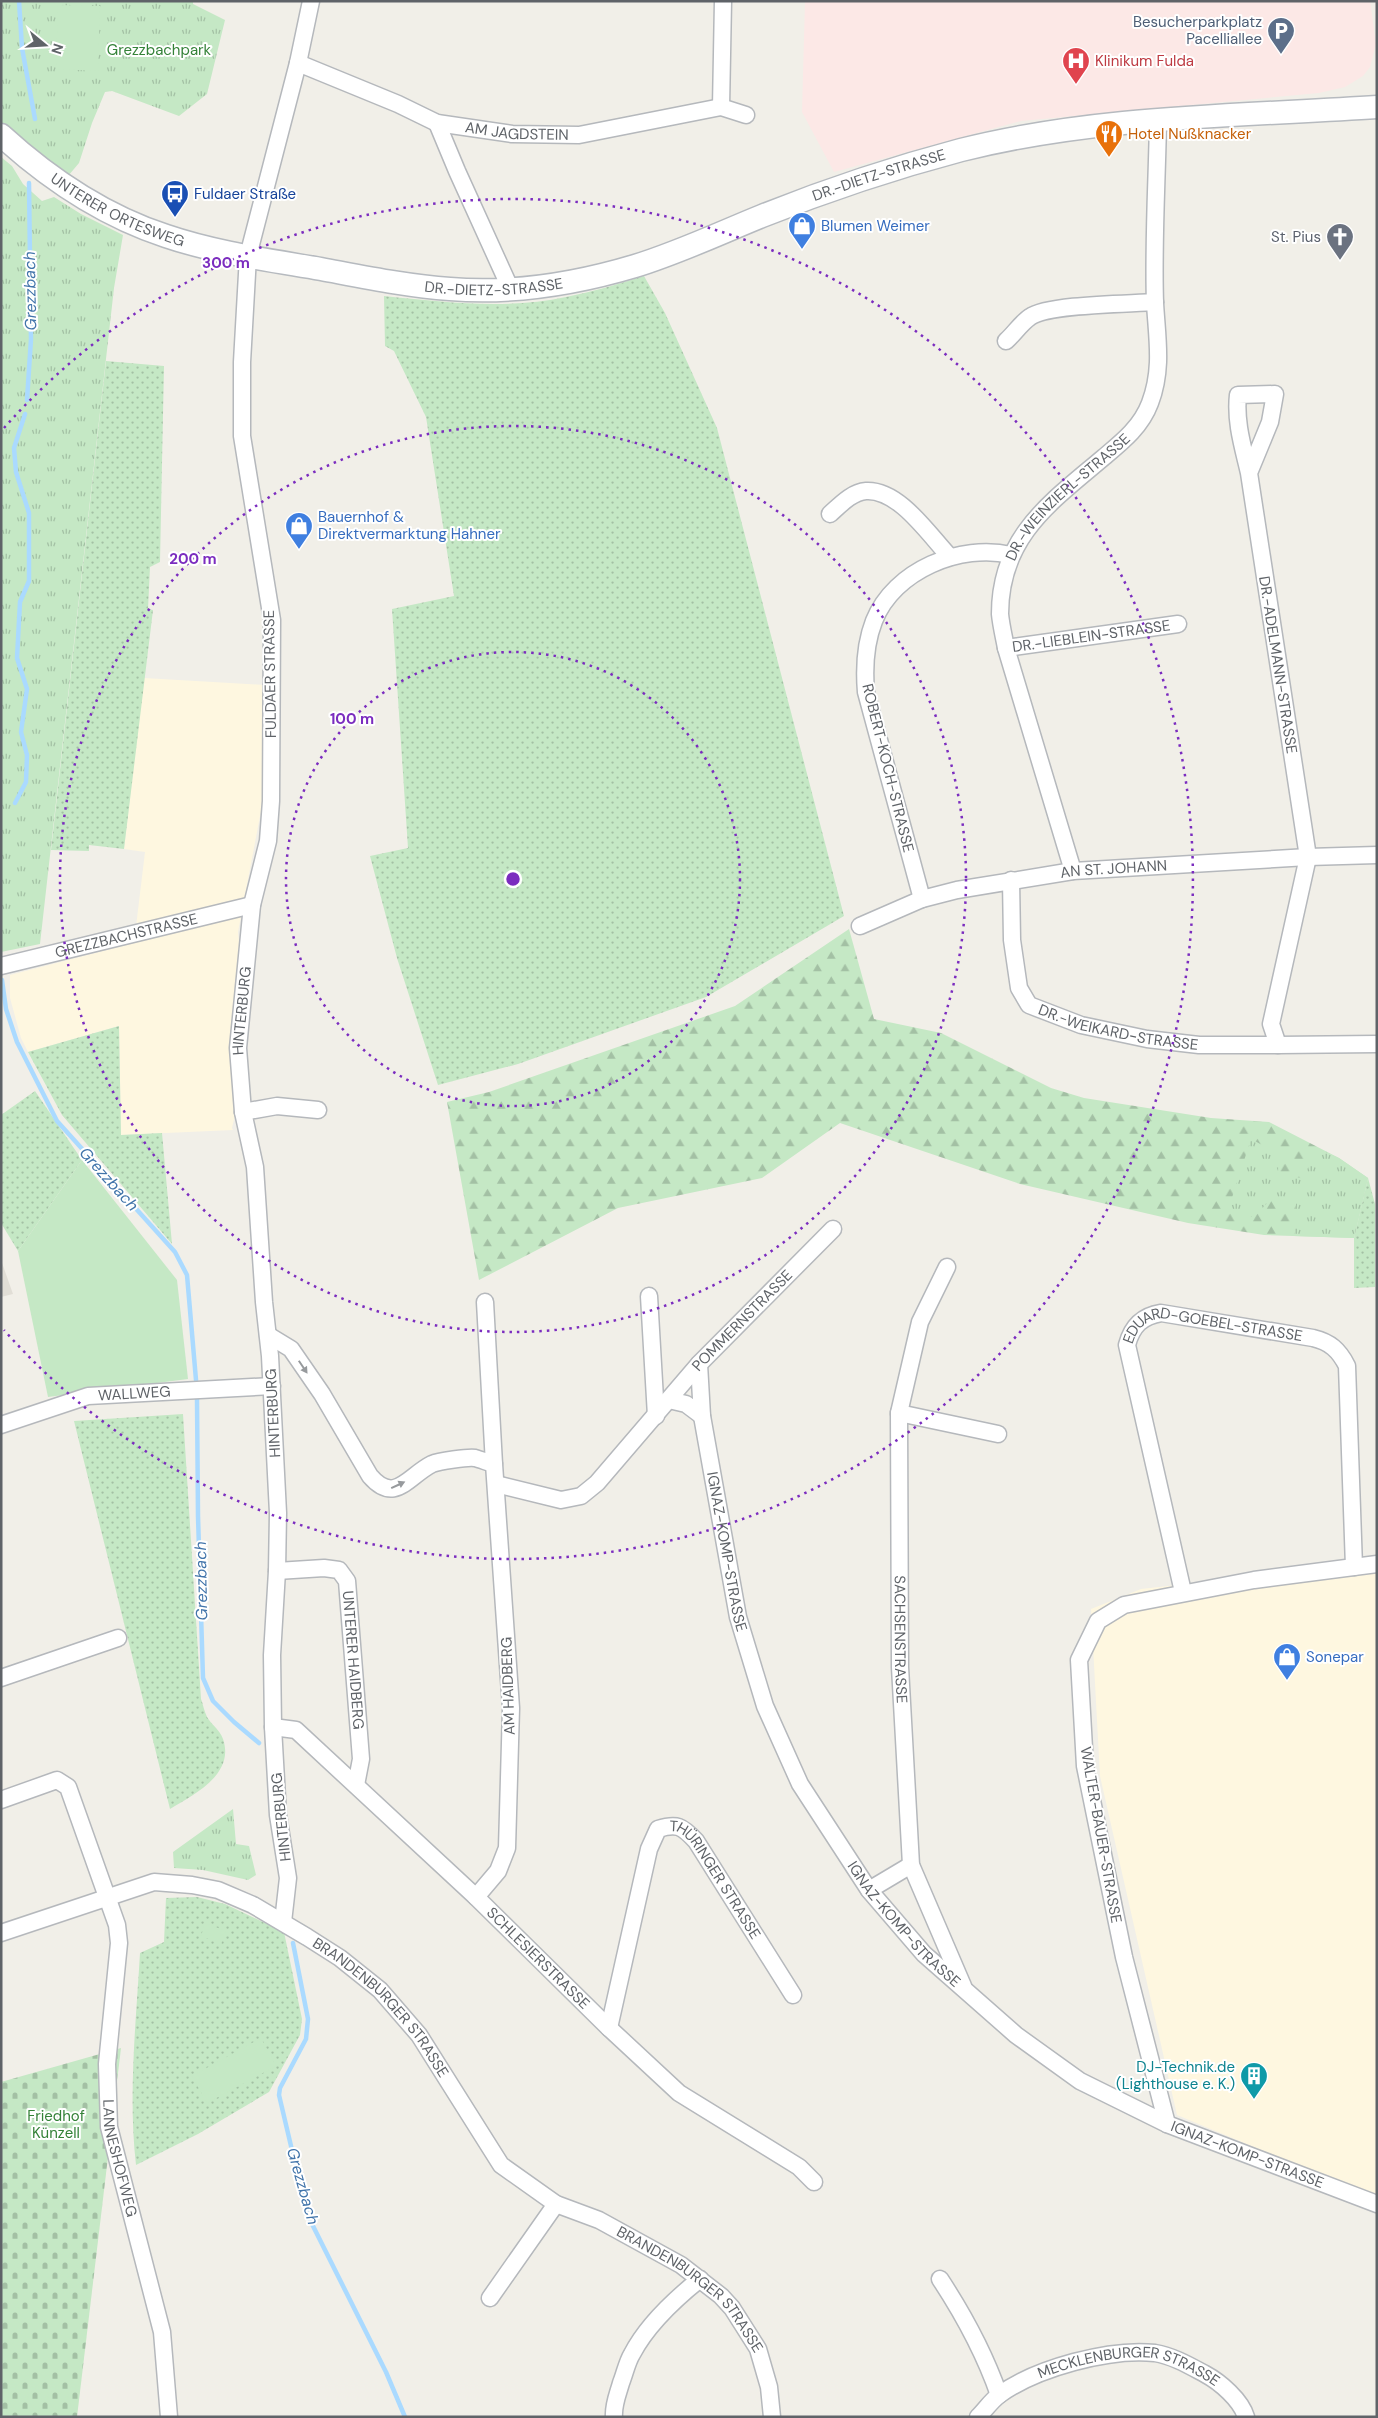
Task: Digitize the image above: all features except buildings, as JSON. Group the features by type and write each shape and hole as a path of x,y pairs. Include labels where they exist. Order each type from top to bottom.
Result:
{"main road":[{"name":"DR.-DIETZ-STRASSE","path":"248,256 445,289 511,290 557,285 636,266 835,189 965,149 1087,128 1375,105"},
{"name":"UNTERER ORTESWEG","path":"1,134 34,162 62,182 126,220 168,237 248,256"}],"street":[{"name":"FULDAER STRASSE","path":"252,905 268,841 271,801 272,620 242,436 242,362 248,256 298,63 311,1"},
{"path":"721,107 723,1"},
{"name":"AM JAGDSTEIN","path":"298,63 398,104 437,123 512,134 579,135 721,107 746,115"},
{"name":"DR.-WEINZIERL-STRASSE","path":"1073,871 1006,648 1000,614 1004,586 1012,555 1018,541 1040,512 1133,432 1150,404 1159,371 1159,340 1155,302 1158,121"},
{"path":"437,123 456,171 511,290"},
{"path":"1006,341 1031,316 1057,309 1155,302"},
{"name":"DR.-ADELMANN-STRASSE","path":"1249,473 1308,857"},
{"path":"830,514 849,497 865,491 882,493 899,501 950,557"},
{"name":"ROBERT-KOCH-STRASSE","path":"922,899 866,692 866,658 875,620 888,599 912,575 933,563 950,557 996,551 1012,555"},
{"name":"DR.-LIEBLEIN-STRASSE","path":"1006,648 1178,624"},
{"name":"AN ST. JOHANN","path":"860,926 922,899 1012,880 1073,871 1308,857 1377,856"},
{"path":"1278,1045 1271,1024 1308,857"},
{"name":"DR.-WEIKARD-STRASSE","path":"1012,880 1012,940 1019,988 1029,1005 1082,1025 1147,1039 1200,1045 1377,1044"},
{"name":"GREZZBACHSTRASSE","path":"1,966 252,905"},
{"name":"HINTERBURG","path":"252,905 238,1048 243,1112 255,1166 272,1386 278,1513 272,1655 273,1727 278,1815 288,1878 284,1922"},
{"path":"243,1112 278,1106 318,1110"},
{"name":"POMMERNSTRASSE","path":"496,1484 561,1500 582,1496 597,1483 700,1364 834,1230"},
{"name":"SACHSENSTRASSE","path":"946,1267 920,1322 899,1413 900,1667 911,1866 964,1990"},
{"path":"649,1296 656,1416"},
{"name":"AM HAIDBERG","path":"476,1897 498,1871 507,1848 512,1708 494,1464 485,1302"},
{"name":"EDUARD-GOEBEL-STRASSE","path":"1183,1592 1127,1345 1132,1331 1141,1319 1161,1313 1313,1338 1331,1344 1342,1357 1346,1366 1354,1567"},
{"path":"268,1335 291,1349 322,1394 370,1476 379,1487 390,1489 400,1486 433,1463 473,1458 494,1464"},
{"name":"IGNAZ-KOMP-STRASSE","path":"700,1364 702,1416 738,1617 765,1706 800,1784 869,1890 924,1954 1016,2035 1080,2080 1167,2124 1377,2204"},
{"name":"WALLWEG","path":"1,1425 88,1396 272,1386"},
{"path":"669,1400 686,1404 702,1416"},
{"path":"899,1413 998,1434"},
{"name":"WALTER-BAUER-STRASSE","path":"1167,2124 1124,1957 1085,1766 1079,1660 1098,1620 1124,1605 1183,1592 1377,1564"},
{"name":"UNTERER HAIDBERG","path":"277,1571 324,1568 339,1570 347,1581 361,1759 356,1785"},
{"path":"1,1678 118,1638"},
{"name":"SCHLESIERSTRASSE","path":"273,1727 296,1730 476,1897 609,2028 679,2093 799,2167 814,2182"},
{"name":"LANNESHOFWEG","path":"1,1800 57,1780 68,1787 117,1925 119,1943 107,2064 109,2127 162,2332 169,2417"},
{"name":"THÜRINGER STRASSE","path":"609,2028 649,1849 658,1829 672,1824 686,1829 696,1841 794,1995"},
{"path":"869,1890 911,1866"},
{"name":"BRANDENBURGER STRASSE","path":"106,1897 154,1882 192,1885 218,1890 253,1905 284,1922 340,1958 380,1990 419,2035 501,2165 556,2204 599,2220 681,2265 700,2279 732,2308 758,2349 770,2387 772,2417"},
{"path":"1,1933 106,1897"},
{"path":"490,2298 556,2204"},
{"path":"614,2417 613,2410 631,2354 648,2330 687,2289 700,2279"},
{"path":"940,2279 958,2306 984,2354 999,2395"},
{"name":"MECKLENBURGER STRASSE","path":"978,2417 999,2395 1049,2368 1114,2354 1156,2353 1185,2363 1216,2380 1244,2410 1246,2417"}],"shaded area":[{"name":"Klinikum Fulda","path":"805,1 1370,1 1376,44 1370,67 1363,76 1345,87 1319,93 1021,121 834,172 802,112"},
{"path":"144,678 265,685 265,790 238,932 239,942 242,945 231,1033 235,1115 233,1130 121,1135 119,1026 28,1052 21,1038 10,998 10,975 134,943 145,852 124,849"},
{"path":"1,1260 13,1294 1,1297"},
{"path":"1377,1563 1377,2198 1177,2115 1100,1776 1091,1609 1141,1589"}],"green space":[{"name":"Grezzbachpark","path":"1,1 193,1 193,4 225,20 207,94 179,116 112,91 105,92 92,123 79,163 63,182 1,135"},
{"path":"58,5 100,6 98,71 56,69"},
{"path":"1,157 12,166 23,184 42,201 54,197 81,214 123,235 114,288 40,944 1,952"},
{"path":"644,276 665,313 717,428 844,916 706,997 518,1064 438,1085 397,958 370,856 408,848 392,609 454,596 426,417 394,351 385,346 384,296 475,304 521,303 576,295"},
{"path":"106,361 164,366 160,562 150,567 148,609 153,610 124,849 89,845 89,851 51,850"},
{"path":"849,929 874,1019 941,1033 1051,1088 1084,1098 1211,1118 1269,1122 1339,1158 1368,1178 1354,1238 1264,1235 1188,1223 1020,1184 840,1123 762,1178 618,1208 479,1280 447,1102 489,1092 735,1006"},
{"path":"119,1026 121,1135 162,1133 172,1244 62,1115 28,1052"},
{"path":"35,1091 82,1160 18,1251 1,1223 1,1115"},
{"path":"1251,1139 1279,1154 1278,1172 1304,1179 1315,1147 1339,1158 1368,1178 1354,1238 1294,1236 1296,1203 1273,1197 1254,1217 1228,1210"},
{"path":"82,1160 177,1280 188,1379 48,1397 18,1251"},
{"path":"1368,1178 1375,1204 1375,1287 1354,1288 1354,1238"},
{"path":"183,1414 201,1699 207,1717 222,1736 225,1751 223,1763 218,1773 210,1782 191,1797 170,1809 74,1421"},
{"path":"233,1809 236,1844 249,1846 256,1875 248,1880 203,1870 174,1868 173,1852"},
{"path":"197,1897 225,1904 284,1932 302,2019 300,2035 269,2092 198,2134 136,2165 133,2086 140,1953 164,1942 166,1898"},
{"path":"205,1923 226,1931 221,1944 201,1936"},
{"path":"261,2038 276,2066 207,2103 192,2076"},
{"name":"Friedhof Künzell","path":"121,2048 77,2417 1,2417 1,2082"}],"waterway":[{"name":"Grezzbach","path":"19,1 22,48 35,119"},
{"name":"Grezzbach","path":"27,400 31,339 29,183"},
{"name":"Grezzbach","path":"15,803 26,782 27,755 21,732 27,689 17,658 20,602 29,581 29,513 16,472 14,448 25,414"},
{"name":"Grezzbach","path":"2,980 6,1009 17,1042 57,1121 175,1252 187,1275 196,1380"},
{"name":"Grezzbach","path":"197,1398 198,1516 203,1678 213,1701 259,1743"},
{"name":"Grezzbach","path":"293,1943 308,2019 306,2039 280,2088 279,2095 307,2214 386,2372 405,2417"}],"place":[{"name":"Besucherparkplatz Pacelliallee","path":"1281,55"},
{"name":"Klinikum Fulda","path":"1076,85"},
{"name":"Hotel Nußknacker","path":"1109,158"},
{"name":"Fuldaer Straße","path":"175,218"},
{"name":"Blumen Weimer","path":"802,250"},
{"name":"St. Pius","path":"1340,261"},
{"name":"Bauernhof & Direktvermarktung Hahner","path":"299,550"},
{"name":"Sonepar","path":"1287,1681"},
{"name":"DJ-Technik.de (Lighthouse e. K.)","path":"1254,2100"}]}
